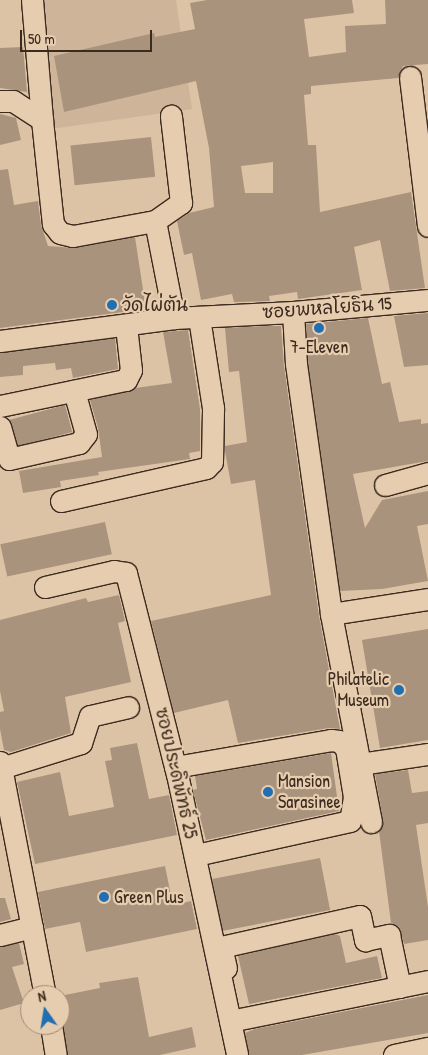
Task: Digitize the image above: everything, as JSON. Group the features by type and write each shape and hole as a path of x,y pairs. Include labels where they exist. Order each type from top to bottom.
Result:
{"street":[{"path":"32,0 52,224 60,233 73,236 155,221 181,203 171,116"},
{"path":"410,78 428,226"},
{"path":"0,101 13,100 42,120"},
{"path":"155,221 174,318"},
{"name":"ซอยพหลโยธิน 15","path":"0,341 126,326 174,318 293,312 428,300"},
{"path":"293,312 296,364 331,614 371,822"},
{"path":"61,501 206,468 212,462 213,408 199,318"},
{"path":"0,406 126,380 131,370 126,326"},
{"path":"0,427 4,460 70,446 85,439 74,390"},
{"path":"385,485 428,473"},
{"name":"ซอยประดิพัทธ์ 25","path":"45,587 114,571 126,573 175,767 234,1020 237,1055"},
{"path":"331,614 428,599"},
{"path":"43,985 1,765 81,743 90,716 128,707"},
{"path":"175,767 331,740 340,741 346,748 354,797 350,820 195,855"},
{"path":"360,764 428,754"},
{"path":"400,987 389,935 365,940 360,916 221,947 234,1020 400,987 428,981"},
{"path":"0,935 32,927"},
{"path":"53,1035 56,1055"},
{"path":"394,1055 428,1048"}],"shaded area":[{"path":"32,0 176,0 192,109 51,129"}],"building":[{"path":"207,0 352,0 354,13 304,19 309,57 346,52 345,26 386,24 385,0 428,0 428,64 403,66 398,78 311,86 311,94 304,95 308,145 316,145 320,212 411,192 425,288 390,291 380,240 354,247 362,290 298,299 297,292 269,296 270,301 234,302 232,294 201,300 192,253 184,255 177,221 189,213 214,207 209,148 196,81 64,112 54,56 154,33 155,37 195,29 190,3","holes":["273,162 273,193 245,193 241,166"]},
{"path":"23,47 27,92 0,88 0,48"},
{"path":"0,114 16,118 21,140 0,145"},
{"path":"151,137 155,177 75,185 70,145"},
{"path":"8,169 14,205 38,201 41,225 48,246 75,248 135,237 146,309 0,328 0,170"},
{"path":"428,313 428,365 404,367 394,316"},
{"path":"368,318 382,384 390,382 399,422 421,419 421,424 428,423 428,461 353,474 365,528 382,500 428,491 428,524 417,526 428,581 382,589 340,591 308,363 306,324"},
{"path":"281,326 284,366 319,616 340,729 329,728 238,743 228,700 174,713 151,621 271,595 255,480 231,484 225,451 225,446 247,442 239,371 229,372 225,328"},
{"path":"188,330 200,409 200,451 189,453 190,459 98,472 99,475 60,481 61,487 23,493 19,471 102,457 98,428 90,400 135,388 172,383 163,332"},
{"path":"115,338 118,369 73,378 71,368 56,370 55,363 23,366 23,375 0,377 0,353"},
{"path":"65,405 72,432 15,447 8,420"},
{"path":"105,522 112,554 7,577 0,544"},
{"path":"119,595 125,621 118,623 131,682 65,697 71,733 11,752 4,750 0,729 0,712 4,711 0,691 0,620 86,598 88,602"},
{"name":"Philatelic Museum","path":"428,629 428,740 380,748 362,640"},
{"path":"137,743 149,799 169,795 177,835 35,864 17,782 60,772 69,816 114,807 105,761 112,760 110,748"},
{"name":"Mansion Sarasinee","path":"331,753 339,811 206,840 193,790 197,789 195,776"},
{"path":"408,770 412,793 428,791 428,823 416,825 428,907 428,940 404,944 399,927 391,923 379,831 383,820 375,774"},
{"path":"320,858 330,910 222,931 212,879"},
{"path":"165,866 173,905 191,901 197,929 86,952 80,922 45,929 38,892"},
{"path":"0,898 5,898 11,919 0,922"},
{"path":"335,934 340,936 346,963 377,956 382,978 249,1004 238,956"},
{"path":"19,943 24,964 12,967 20,991 20,1004 0,1010 0,947"},
{"path":"138,977 149,1037 192,1027 196,1047 160,1055 68,1055 64,1035 70,1035 70,994 100,988 99,983"},
{"path":"428,995 428,1033 302,1055 249,1055 245,1033 255,1029"}],"place":[{"name":"วัดไผ่ตัน","path":"112,305"},
{"name":"7-Eleven","path":"319,328"},
{"name":"Philatelic Museum","path":"399,690"},
{"name":"Mansion Sarasinee","path":"268,792"},
{"name":"Green Plus","path":"104,897"}]}
